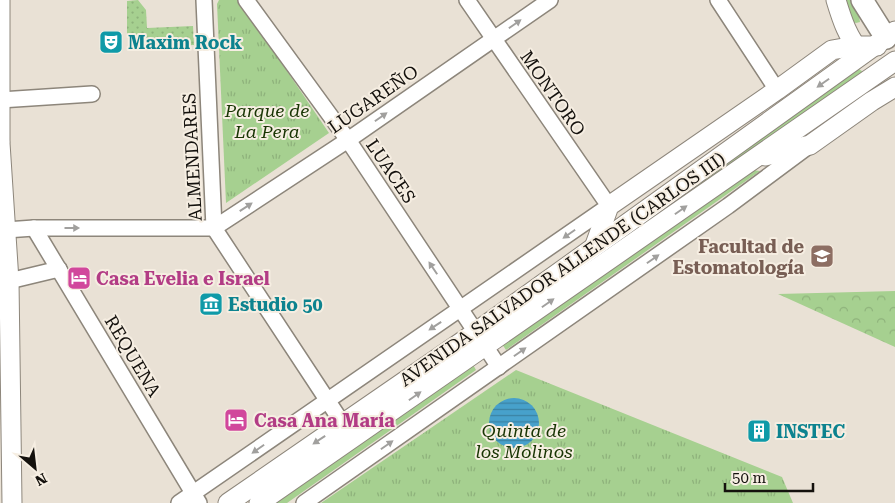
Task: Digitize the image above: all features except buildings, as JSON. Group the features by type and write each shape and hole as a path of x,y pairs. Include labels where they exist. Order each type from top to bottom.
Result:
{"highway":[{"path":"862,0 882,44"}],"main road":[{"path":"0,0 0,142 6,230 4,287 5,445 12,503"},
{"path":"832,50 839,28 838,6"},
{"path":"838,6 844,26 882,44 891,68"},
{"path":"595,245 609,206 832,50 882,44"},
{"name":"AVENIDA SALVADOR ALLENDE (CARLOS III)","path":"260,503 481,340 595,245 882,44"},
{"name":"AVENIDA SALVADOR ALLENDE (CARLOS III)","path":"228,503 344,424 481,340 891,68"},
{"path":"752,160 810,146 872,101 895,87"}],"street":[{"name":"ALMENDARES","path":"204,0 214,228 344,424"},
{"name":"LUACES","path":"246,0 348,140 499,367"},
{"name":"MONTORO","path":"467,0 609,206"},
{"name":"LUGAREÑO","path":"214,228 348,140 550,0"},
{"path":"718,0 777,90"},
{"path":"0,100 92,94"},
{"path":"304,503 728,206 810,146"},
{"name":"AVENIDA SALVADOR ALLENDE (CARLOS III)","path":"179,503 196,498 328,399 609,206"},
{"path":"6,230 34,228 214,228"},
{"name":"REQUENA","path":"34,228 196,498"},
{"path":"4,287 59,269"}],"green space":[{"path":"138,0 146,10 147,28 193,26 194,45 147,46 146,36 127,36 127,1"},
{"name":"Parque de La Pera","path":"219,0 239,0 329,133 226,203 217,4"},
{"path":"842,0 850,0 859,16 860,22 851,21"},
{"path":"859,69 863,72 484,337 482,333"},
{"path":"744,169 760,171 506,350 500,341"},
{"path":"895,291 895,347 778,294"},
{"path":"471,361 476,370 287,503 269,503"},
{"name":"Quinta de los Molinos","path":"516,370 782,477 793,503 321,503"}],"water":[{"path":"509,398 519,398 532,405 539,418 539,428 532,441 519,448 509,448 500,444 493,437 489,428 489,418 493,409 500,402"}],"place":[{"name":"Maxim Rock","path":"111,42"},
{"name":"Facultad de Estomatología","path":"822,256"},
{"name":"Casa Evelia e Israel","path":"79,278"},
{"name":"Estudio 50","path":"211,304"},
{"name":"Casa Ana María","path":"236,420"},
{"name":"INSTEC","path":"759,431"}]}
